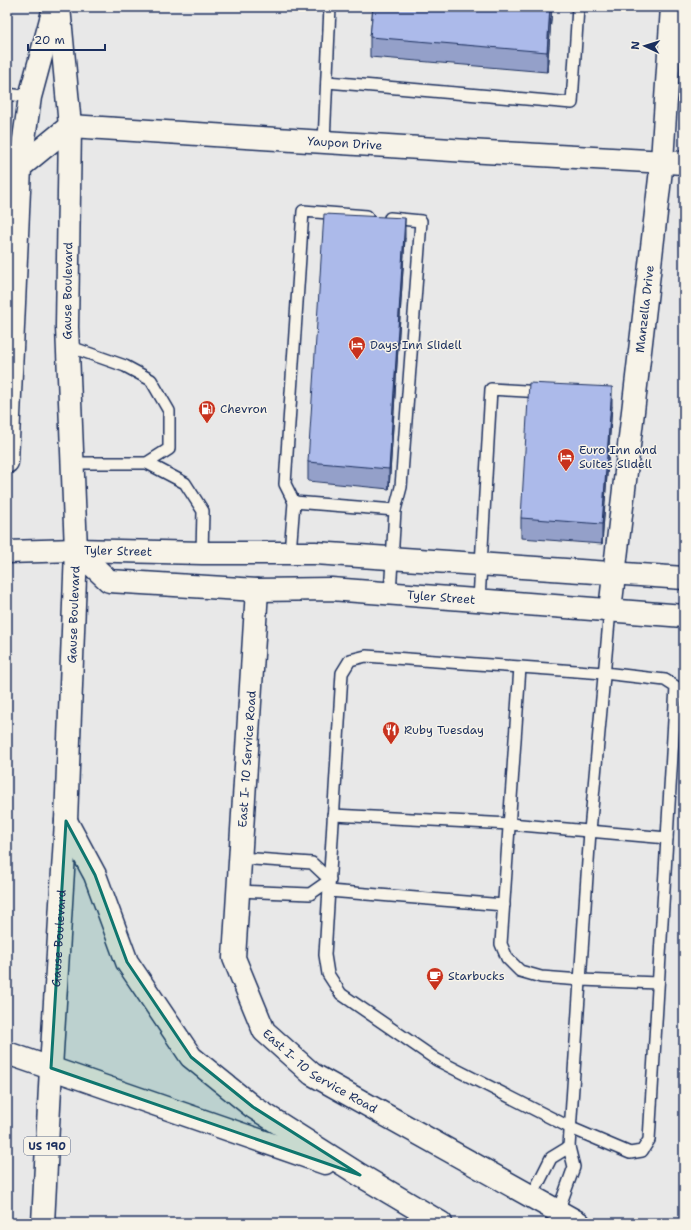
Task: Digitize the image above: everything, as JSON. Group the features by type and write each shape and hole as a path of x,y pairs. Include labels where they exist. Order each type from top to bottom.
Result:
{"main road":[{"path":"7,462 14,167 30,97 55,7"},
{"name":"Gause Boulevard","path":"43,1223 66,821 76,550 67,328 70,126 59,7"},
{"name":"Manzella Drive","path":"610,610 662,161 672,7"},
{"path":"14,167 70,126"},
{"name":"Yaupon Drive","path":"70,126 684,162"},
{"path":"7,552 76,550"},
{"name":"Tyler Street","path":"76,550 202,553 315,553 684,578"},
{"name":"Tyler Street","path":"76,550 109,581 257,590 331,589 684,616"},
{"name":"East I- 10 Service Road","path":"257,590 234,958 264,1031 312,1074 579,1223"},
{"path":"66,821 95,875 127,962 191,1057 253,1107 360,1175 441,1223"},
{"path":"7,1053 360,1175"}],"lane":[{"path":"324,142 330,7"},
{"path":"327,82 572,103 578,7"},
{"path":"7,94 30,97"},
{"path":"290,553 294,502 285,484 303,211 420,221 401,487 395,510 390,594"},
{"path":"68,346 125,366 152,380 169,411 169,449 147,463"},
{"path":"479,600 491,389 554,392"},
{"path":"72,463 147,463 185,483 203,511 202,553"},
{"path":"294,502 395,510"},
{"path":"558,1211 574,1167 569,1147 590,831 610,610"},
{"path":"366,656 520,667 604,673 665,680 676,687 649,1140 642,1151 630,1153 571,1128 437,1060 341,994 328,974 325,955 342,673 350,660 366,656"},
{"path":"520,667 501,944 507,958 520,971 541,977 658,984"},
{"path":"333,815 510,824 667,838"},
{"path":"240,858 312,863 329,886"},
{"path":"238,891 310,894 329,886 504,905"},
{"path":"532,1196 551,1158 569,1147"}],"highlighted area":[{"path":"66,821 95,875 127,962 191,1057 253,1107 360,1175 51,1068"}],"building":[{"path":"373,7 550,7 547,52 370,37"},
{"name":"Days Inn Slidell","path":"324,214 405,218 389,469 308,462"},
{"name":"Euro Inn and Suites Slidell","path":"529,383 612,387 602,524 521,518"}],"place":[{"name":"Days Inn Slidell","path":"357,360"},
{"name":"Chevron","path":"207,424"},
{"name":"Euro Inn and Suites Slidell","path":"566,472"},
{"name":"Ruby Tuesday","path":"391,745"},
{"name":"Starbucks","path":"435,991"}]}
